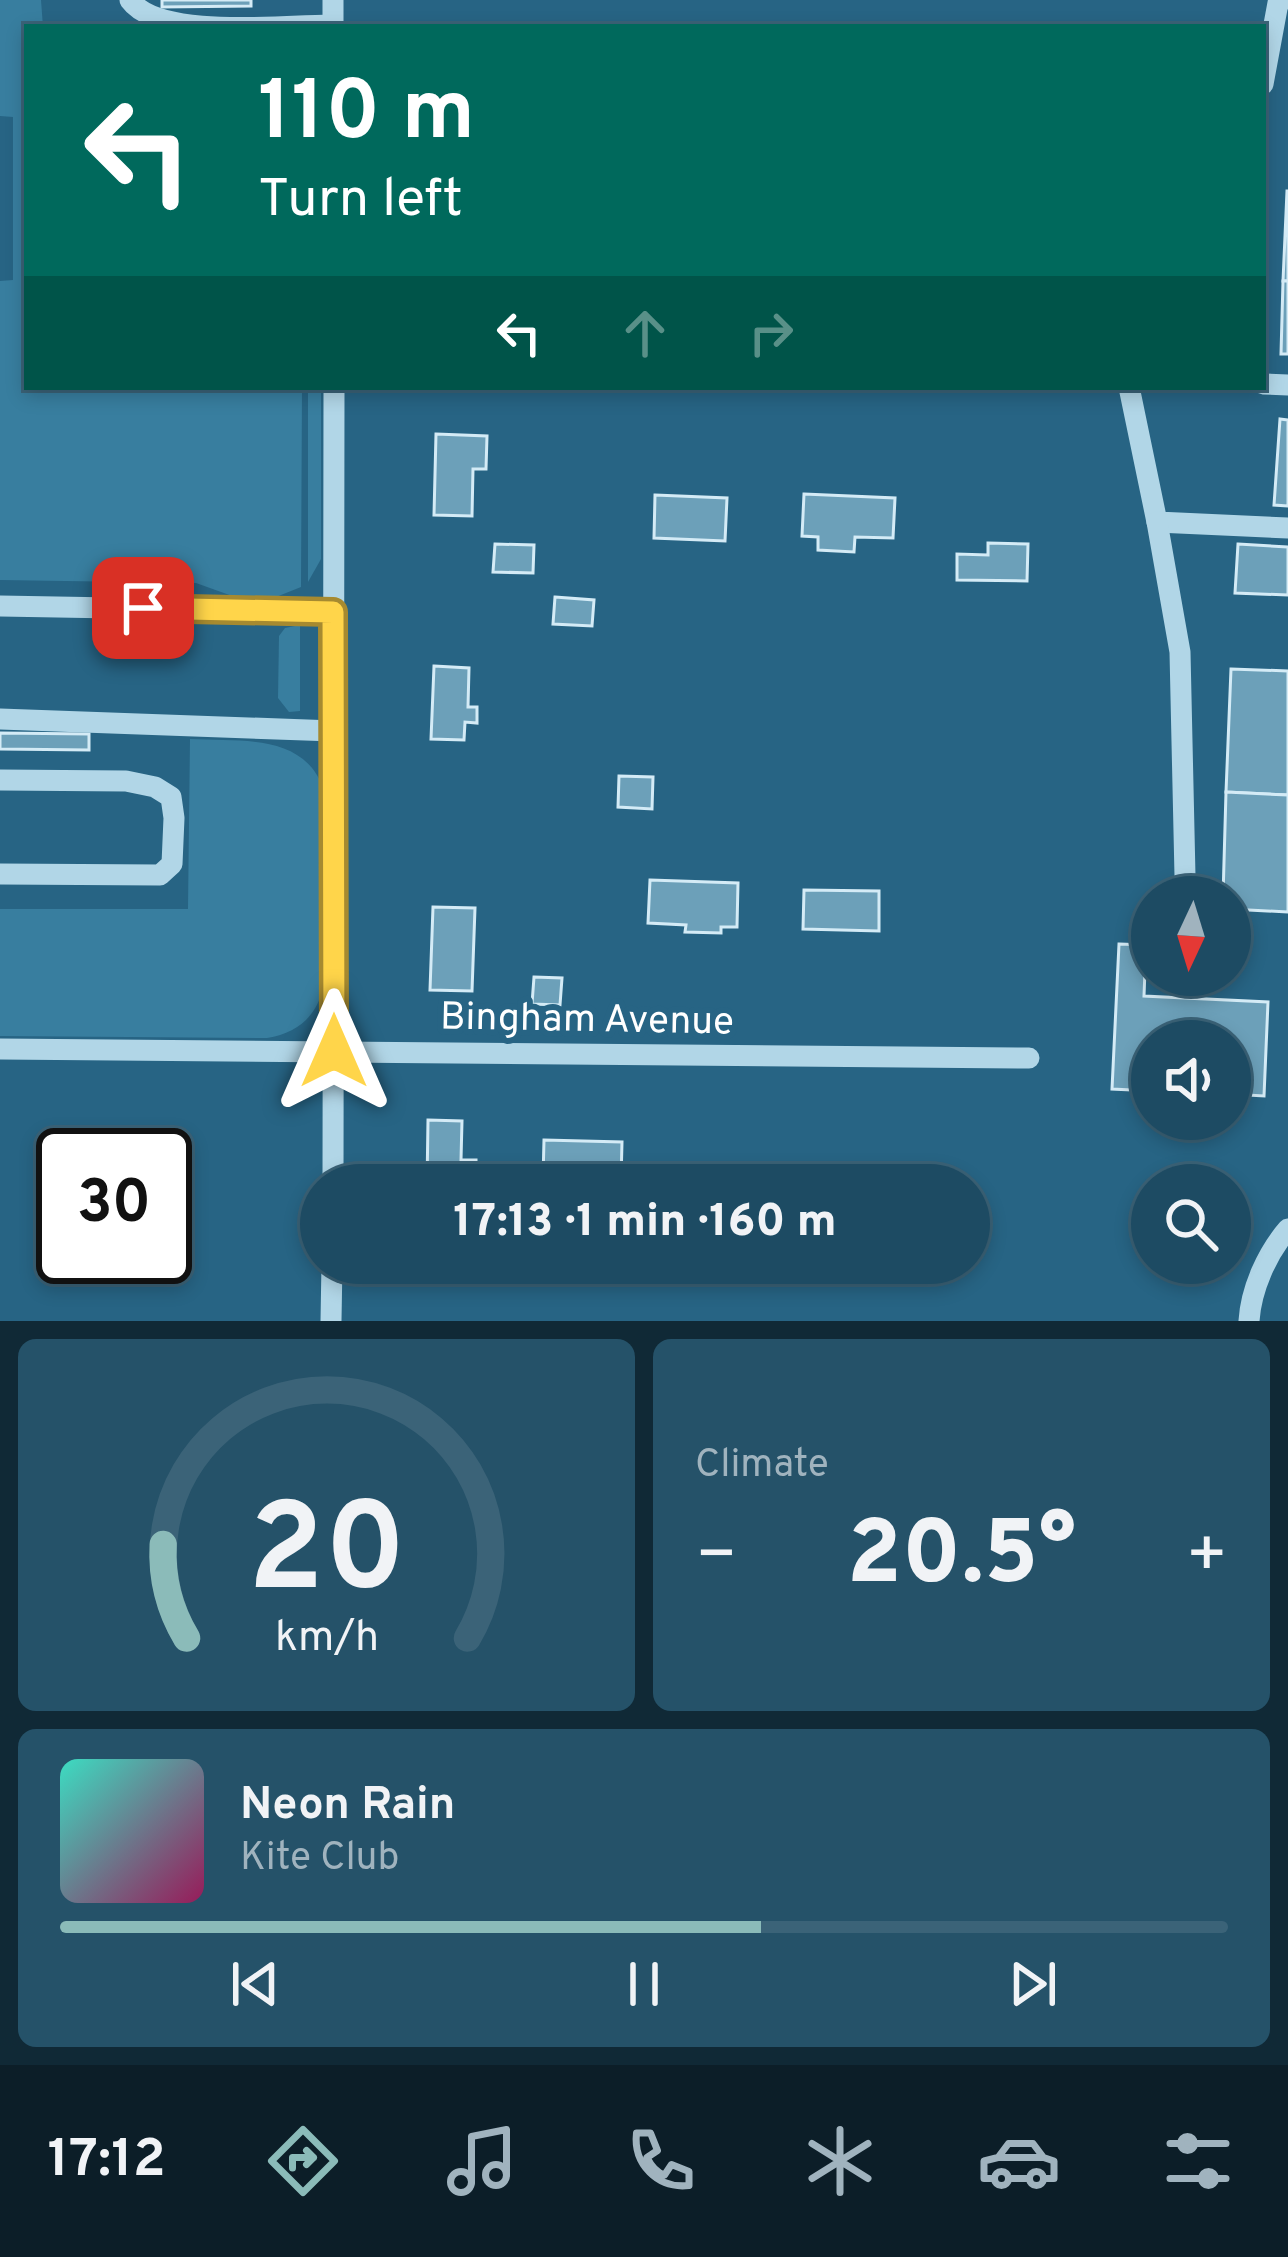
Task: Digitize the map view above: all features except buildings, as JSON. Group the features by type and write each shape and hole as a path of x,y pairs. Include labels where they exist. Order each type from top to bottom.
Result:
{"street":[{"path":"130,0 140,13 180,24"},
{"path":"1266,68 1278,3 1283,0"},
{"path":"333,1164 334,390"},
{"path":"1130,390 1180,652 1185,876"},
{"path":"1157,522 1288,528"},
{"path":"0,606 333,612"},
{"path":"0,719 334,731"},
{"path":"0,780 126,781 155,787 173,802 174,847 172,864 160,875 0,874"},
{"name":"Bingham Avenue","path":"0,1049 1029,1058"},
{"path":"1249,1321 1266,1264 1288,1229"},
{"path":"331,1321 332,1284"}],"shaded area":[{"path":"0,0 41,0 43,24 24,24 24,390 302,390 301,587 266,601 235,597 196,583 0,580 0,281 13,280 13,117 0,116"},
{"path":"308,390 321,390 321,559 308,582"},
{"path":"300,625 300,711 289,712 278,698 279,636 285,628"},
{"path":"190,739 251,741 288,750 316,773 325,793 323,989 310,1016 296,1028 267,1038 0,1036 0,909 188,909"}],"route":[{"path":"143,608 333,612 334,1051"}]}
